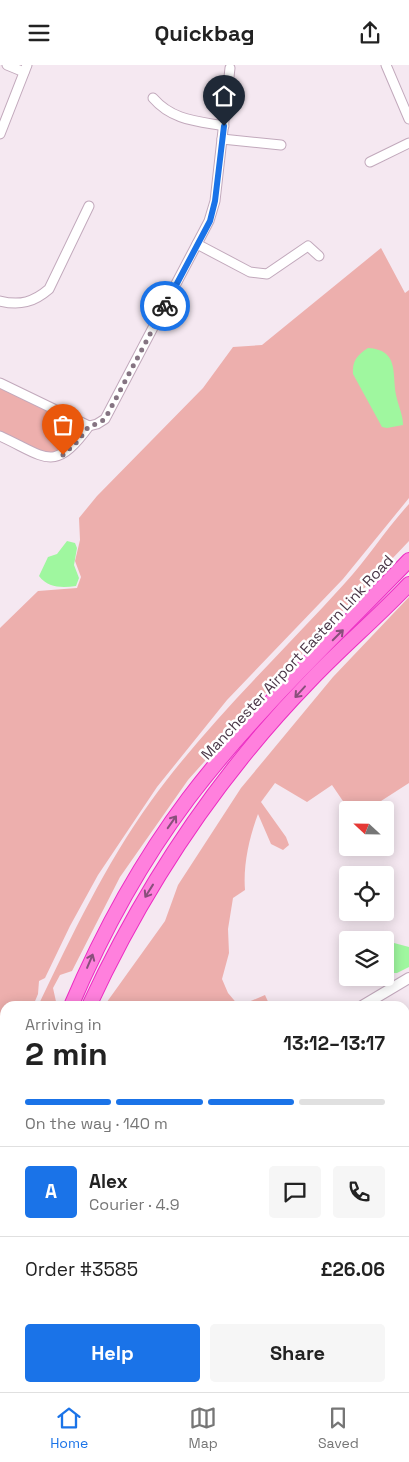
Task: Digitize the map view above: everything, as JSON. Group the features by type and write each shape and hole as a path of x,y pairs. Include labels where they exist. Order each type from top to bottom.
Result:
{"highway":[{"name":"Manchester Airport Eastern Link Road","path":"73,1001 93,954 145,861 189,799 257,718 409,560"},
{"name":"Manchester Airport Eastern Link Road","path":"92,1001 143,902 188,831 229,775 309,682 409,584"}],"street":[{"path":"0,134 25,68 7,65"},
{"path":"386,65 409,119"},
{"path":"0,436 45,457 54,458 63,455 78,441 89,426 105,419 210,221 215,201 230,68"},
{"path":"153,98 161,107 176,117 224,126"},
{"path":"222,139 281,145"},
{"path":"370,162 409,143"},
{"path":"0,301 24,304 38,299 49,289 89,206"},
{"path":"197,244 250,271 267,274 308,246 319,256"},
{"path":"0,383 89,426"},
{"path":"370,1001 409,978"}],"shaded area":[{"path":"381,248 405,293 409,290 409,498 343,579 227,700 157,787 98,875 70,926 45,978 39,981 38,994 35,1001 0,1001 0,628 38,591 77,588 81,577 75,561 80,540 79,518 97,496 203,388 233,347 262,345"},
{"path":"368,348 385,353 392,364 396,395 403,425 382,427 353,374 353,365 356,359"},
{"path":"0,383 89,426 54,458 0,436"},
{"path":"409,504 409,541 277,680 188,780 120,877 72,971 60,975 53,988 56,1001 40,1001 104,875 151,801 220,716 320,610"},
{"path":"67,541 75,543 77,548 74,565 79,578 76,586 61,587 51,585 39,576 48,557 57,554"},
{"path":"409,597 409,783 381,801 343,801 332,785 307,802 275,783 261,802 286,837 289,845 283,850 271,844 258,814 247,852 245,890 233,898 228,929 229,953 222,979 228,993 235,1001 108,1001 165,921 178,885 241,788 333,677"},
{"path":"394,943 409,947 409,967 394,973"},
{"path":"265,995 268,1001 251,1001"}],"way so far":[{"path":"63,455 78,441 89,426 105,419 165,306"}],"route":[{"path":"165,306 210,221 215,201 224,126"}]}
